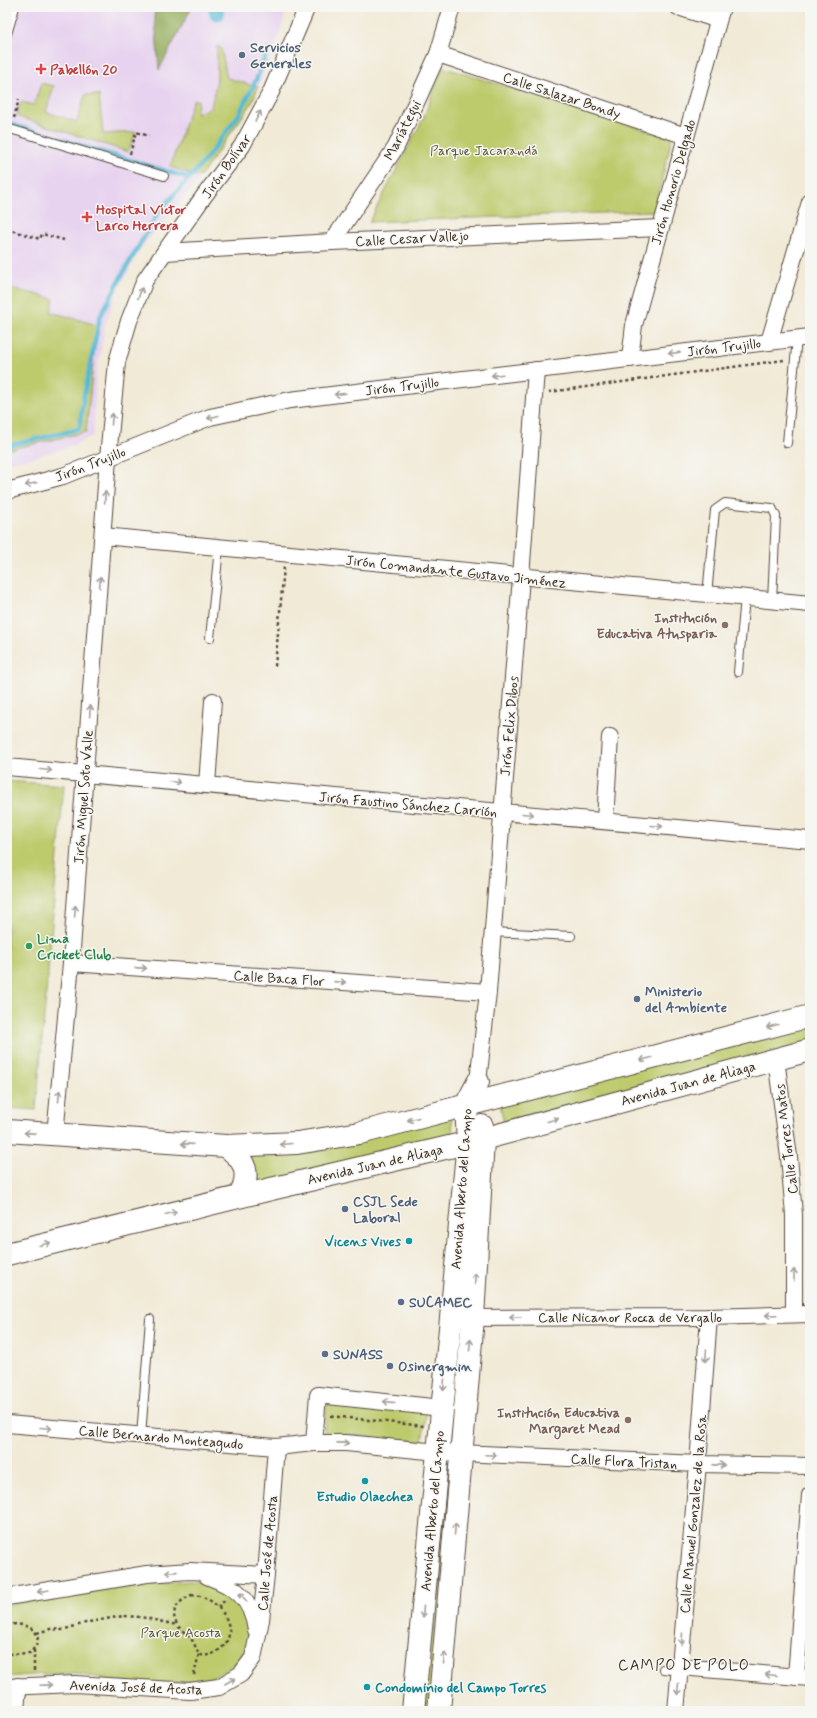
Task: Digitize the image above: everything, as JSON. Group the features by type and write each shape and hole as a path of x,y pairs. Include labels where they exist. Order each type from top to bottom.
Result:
{"main road":[{"path":"7,1131 226,1146 263,1146 297,1143 360,1133 475,1096 517,1093 810,1016"},
{"name":"Avenida Juan de Aliaga","path":"7,1254 240,1196 475,1140 810,1050"},
{"path":"517,1093 509,1100 507,1104 507,1114 509,1119 517,1126 526,1127"},
{"name":"Avenida Alberto del Campo","path":"439,1711 473,1318 475,1096"},
{"name":"Avenida Alberto del Campo","path":"413,1711 451,1318 475,1140"},
{"path":"226,1146 239,1156 244,1165 246,1176 244,1187 240,1196"},
{"path":"263,1146 256,1167 258,1176 263,1184 271,1189"}],"street":[{"name":"Jirón Bolívar","path":"108,458 117,362 129,321 145,280 242,146 271,92 307,7"},
{"name":"Mariátegui","path":"332,242 396,148 438,54 452,7"},
{"path":"678,7 720,13"},
{"name":"Jirón Honorio Delgado","path":"630,359 634,325 720,13"},
{"name":"Calle Salazar Bondy","path":"438,54 686,136"},
{"path":"769,342 810,202"},
{"name":"Calle Cesar Vallejo","path":"165,252 332,242 660,228"},
{"name":"Jirón Trujillo","path":"7,491 63,476 210,417 283,401 803,338"},
{"name":"Jirón Felix Dibos","path":"475,1096 488,992 536,370"},
{"name":"Jirón Miguel Soto Valle","path":"55,1135 71,963 108,458"},
{"name":"Jirón Comandante Gustavo Jiménez","path":"103,536 810,604"},
{"path":"207,785 213,702"},
{"path":"605,821 610,737"},
{"name":"Jirón Faustino Sánchez Carrión","path":"7,767 810,840"},
{"name":"Calle Baca Flor","path":"71,963 488,992"},
{"name":"Calle Torres Matos","path":"776,1059 789,1157 794,1215 794,1314"},
{"name":"Calle Nicanor Rocca de Vergallo","path":"451,1318 709,1317 810,1314"},
{"name":"Calle Manuel Gonzalez de la Rosa","path":"676,1711 698,1464 709,1317"},
{"path":"314,1443 318,1396 441,1418"},
{"name":"Calle Bernardo Monteagudo","path":"7,1424 276,1447 314,1443 346,1443 438,1452"},
{"name":"Calle José de Acosta","path":"255,1653 266,1575 276,1447"},
{"name":"Calle Flora Tristan","path":"438,1452 698,1464 810,1466"},
{"path":"680,1669 803,1677 810,1495"},
{"path":"7,1597 147,1574 190,1571 266,1575"},
{"path":"190,1571 227,1584 243,1596 253,1614 257,1634 255,1653"},
{"name":"Avenida José de Acosta","path":"20,1686 75,1684 190,1691 219,1687 232,1681 248,1667 255,1653"},
{"path":"16,1711 20,1686"}],"lane":[{"path":"7,34 15,7"},
{"path":"7,128 164,176"},
{"path":"787,443 795,358 803,338"},
{"path":"707,595 715,510 725,503 772,508 774,511 776,516 772,601"},
{"path":"210,638 219,548"},
{"path":"738,672 745,598"},
{"path":"492,932 571,936"},
{"path":"142,1436 150,1319"},
{"path":"663,1669 680,1669"}],"path":[{"path":"7,59 12,60"},
{"path":"14,118 19,99"},
{"path":"7,116 21,120"},
{"path":"123,152 130,154 136,132 148,136"},
{"path":"7,229 40,239 42,234 64,240"},
{"path":"548,392 795,358"},
{"path":"275,666 285,554"},
{"path":"317,1414 441,1418"},
{"path":"190,1691 199,1654 192,1639 177,1625 174,1619 176,1606 192,1595 204,1597 218,1607 224,1614 229,1630 227,1643 224,1647 206,1656 199,1654"},
{"path":"7,1625 27,1627 37,1633 50,1630 62,1630 89,1622 123,1616 141,1617 177,1625"},
{"path":"20,1686 38,1641 37,1633"},
{"path":"7,1654 25,1654 34,1650"}],"shaded area":[{"name":"Hospital Víctor Larco Herrera","path":"7,7 287,7 279,35 252,103 193,187 141,248 117,292 105,326 96,376 93,436 68,447 31,458 7,463"}],"green space":[{"path":"154,7 192,7 159,70"},
{"path":"217,46 221,48 227,78 258,87 252,103 200,177 170,167 193,100 198,100 197,114 211,107 217,79"},
{"name":"Parque Jacarandá","path":"443,67 672,138 654,211 369,222 423,119"},
{"path":"41,83 54,86 46,112 77,122 85,95 99,95 103,134 136,132 128,152 16,116 21,102 34,105"},
{"path":"7,287 54,299 51,312 97,325 86,432 7,450"},
{"name":"Lima Cricket Club","path":"7,781 64,785 36,1110 7,1108"},
{"path":"810,1021 810,1045 505,1129 499,1099"},
{"path":"451,1109 454,1145 240,1196 239,1156"},
{"path":"327,1401 427,1411 422,1442 324,1433"},
{"path":"439,1468 452,1469 433,1711 416,1711"},
{"path":"810,1498 810,1678 798,1677"},
{"name":"Parque Acosta","path":"189,1581 213,1584 231,1594 241,1606 247,1620 248,1634 245,1648 237,1660 226,1671 203,1680 149,1685 130,1684 74,1674 7,1677 7,1605 112,1588"}],"waterway":[{"path":"215,7 217,14"},
{"path":"7,446 79,429 84,394 100,317 122,275 158,213 206,159 238,116 256,80 268,49"},
{"path":"7,123 189,178"}],"place":[{"name":"Servicios Generales","path":"242,55"},
{"name":"Pabellón 20","path":"41,69"},
{"name":"Hospital Víctor Larco Herrera","path":"87,217"},
{"name":"Institución Educativa Atusparia","path":"725,625"},
{"name":"Lima Cricket Club","path":"29,946"},
{"name":"Ministerio del Ambiente","path":"637,999"},
{"name":"CSJL Sede Laboral","path":"345,1209"},
{"name":"Vicens Vives","path":"409,1241"},
{"name":"SUCAMEC","path":"401,1302"},
{"name":"SUNASS","path":"325,1354"},
{"name":"Osinergmin","path":"390,1366"},
{"name":"Institución Educativa Margaret Mead","path":"628,1420"},
{"name":"Estudio Olaechea","path":"365,1481"},
{"name":"Condominio del Campo Torres","path":"367,1687"}],"district":[{"name":"CAMPO DE POLO","path":"684,1665"}]}
